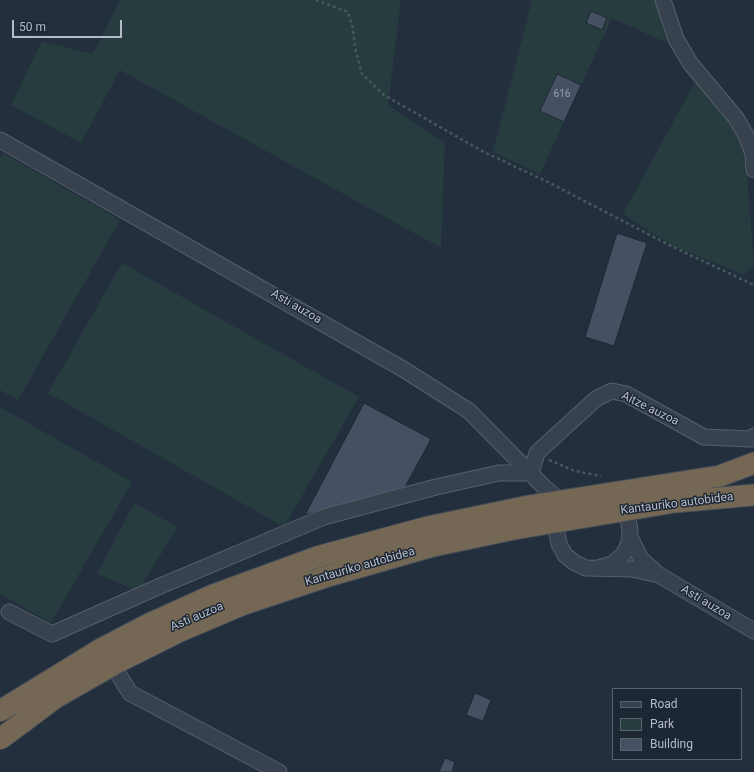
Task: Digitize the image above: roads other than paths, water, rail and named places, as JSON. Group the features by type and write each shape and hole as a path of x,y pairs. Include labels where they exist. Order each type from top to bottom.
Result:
{"highway":[{"path":"720,476 754,463"},
{"name":"Kantauriko autobidea","path":"0,711 101,649 149,624 213,595 318,557 428,527 529,506 720,476 754,473"},
{"name":"Kantauriko autobidea","path":"0,739 55,698 118,662 180,631 244,604 325,577 433,546 514,529 675,502 754,495"}],"street":[{"path":"663,0 676,39 690,63 736,118 746,135 753,154 754,170"},
{"name":"Asti auzoa","path":"0,140 403,369 469,410 545,488 567,507"},
{"name":"Aitze auzoa","path":"531,473 537,453 596,398 612,391 626,394 704,437 751,438 754,436"},
{"path":"9,612 52,634 158,587 324,517 436,487 485,476 531,473"},
{"path":"530,521 545,488"},
{"path":"592,496 606,498 618,504 627,515 630,529 629,543 622,555 612,564 598,568 586,568 575,563 565,555 559,544 557,533 559,520 567,507 578,499 592,496"},
{"path":"530,521 559,520"},
{"path":"530,521 559,544"},
{"name":"Asti auzoa","path":"0,728 136,643 192,618 317,569 444,535 530,521"},
{"name":"Asti auzoa","path":"630,537 641,559 659,575 754,631"},
{"name":"Asti auzoa","path":"598,568 632,569 659,575"},
{"path":"109,659 130,693 279,772"}]}
